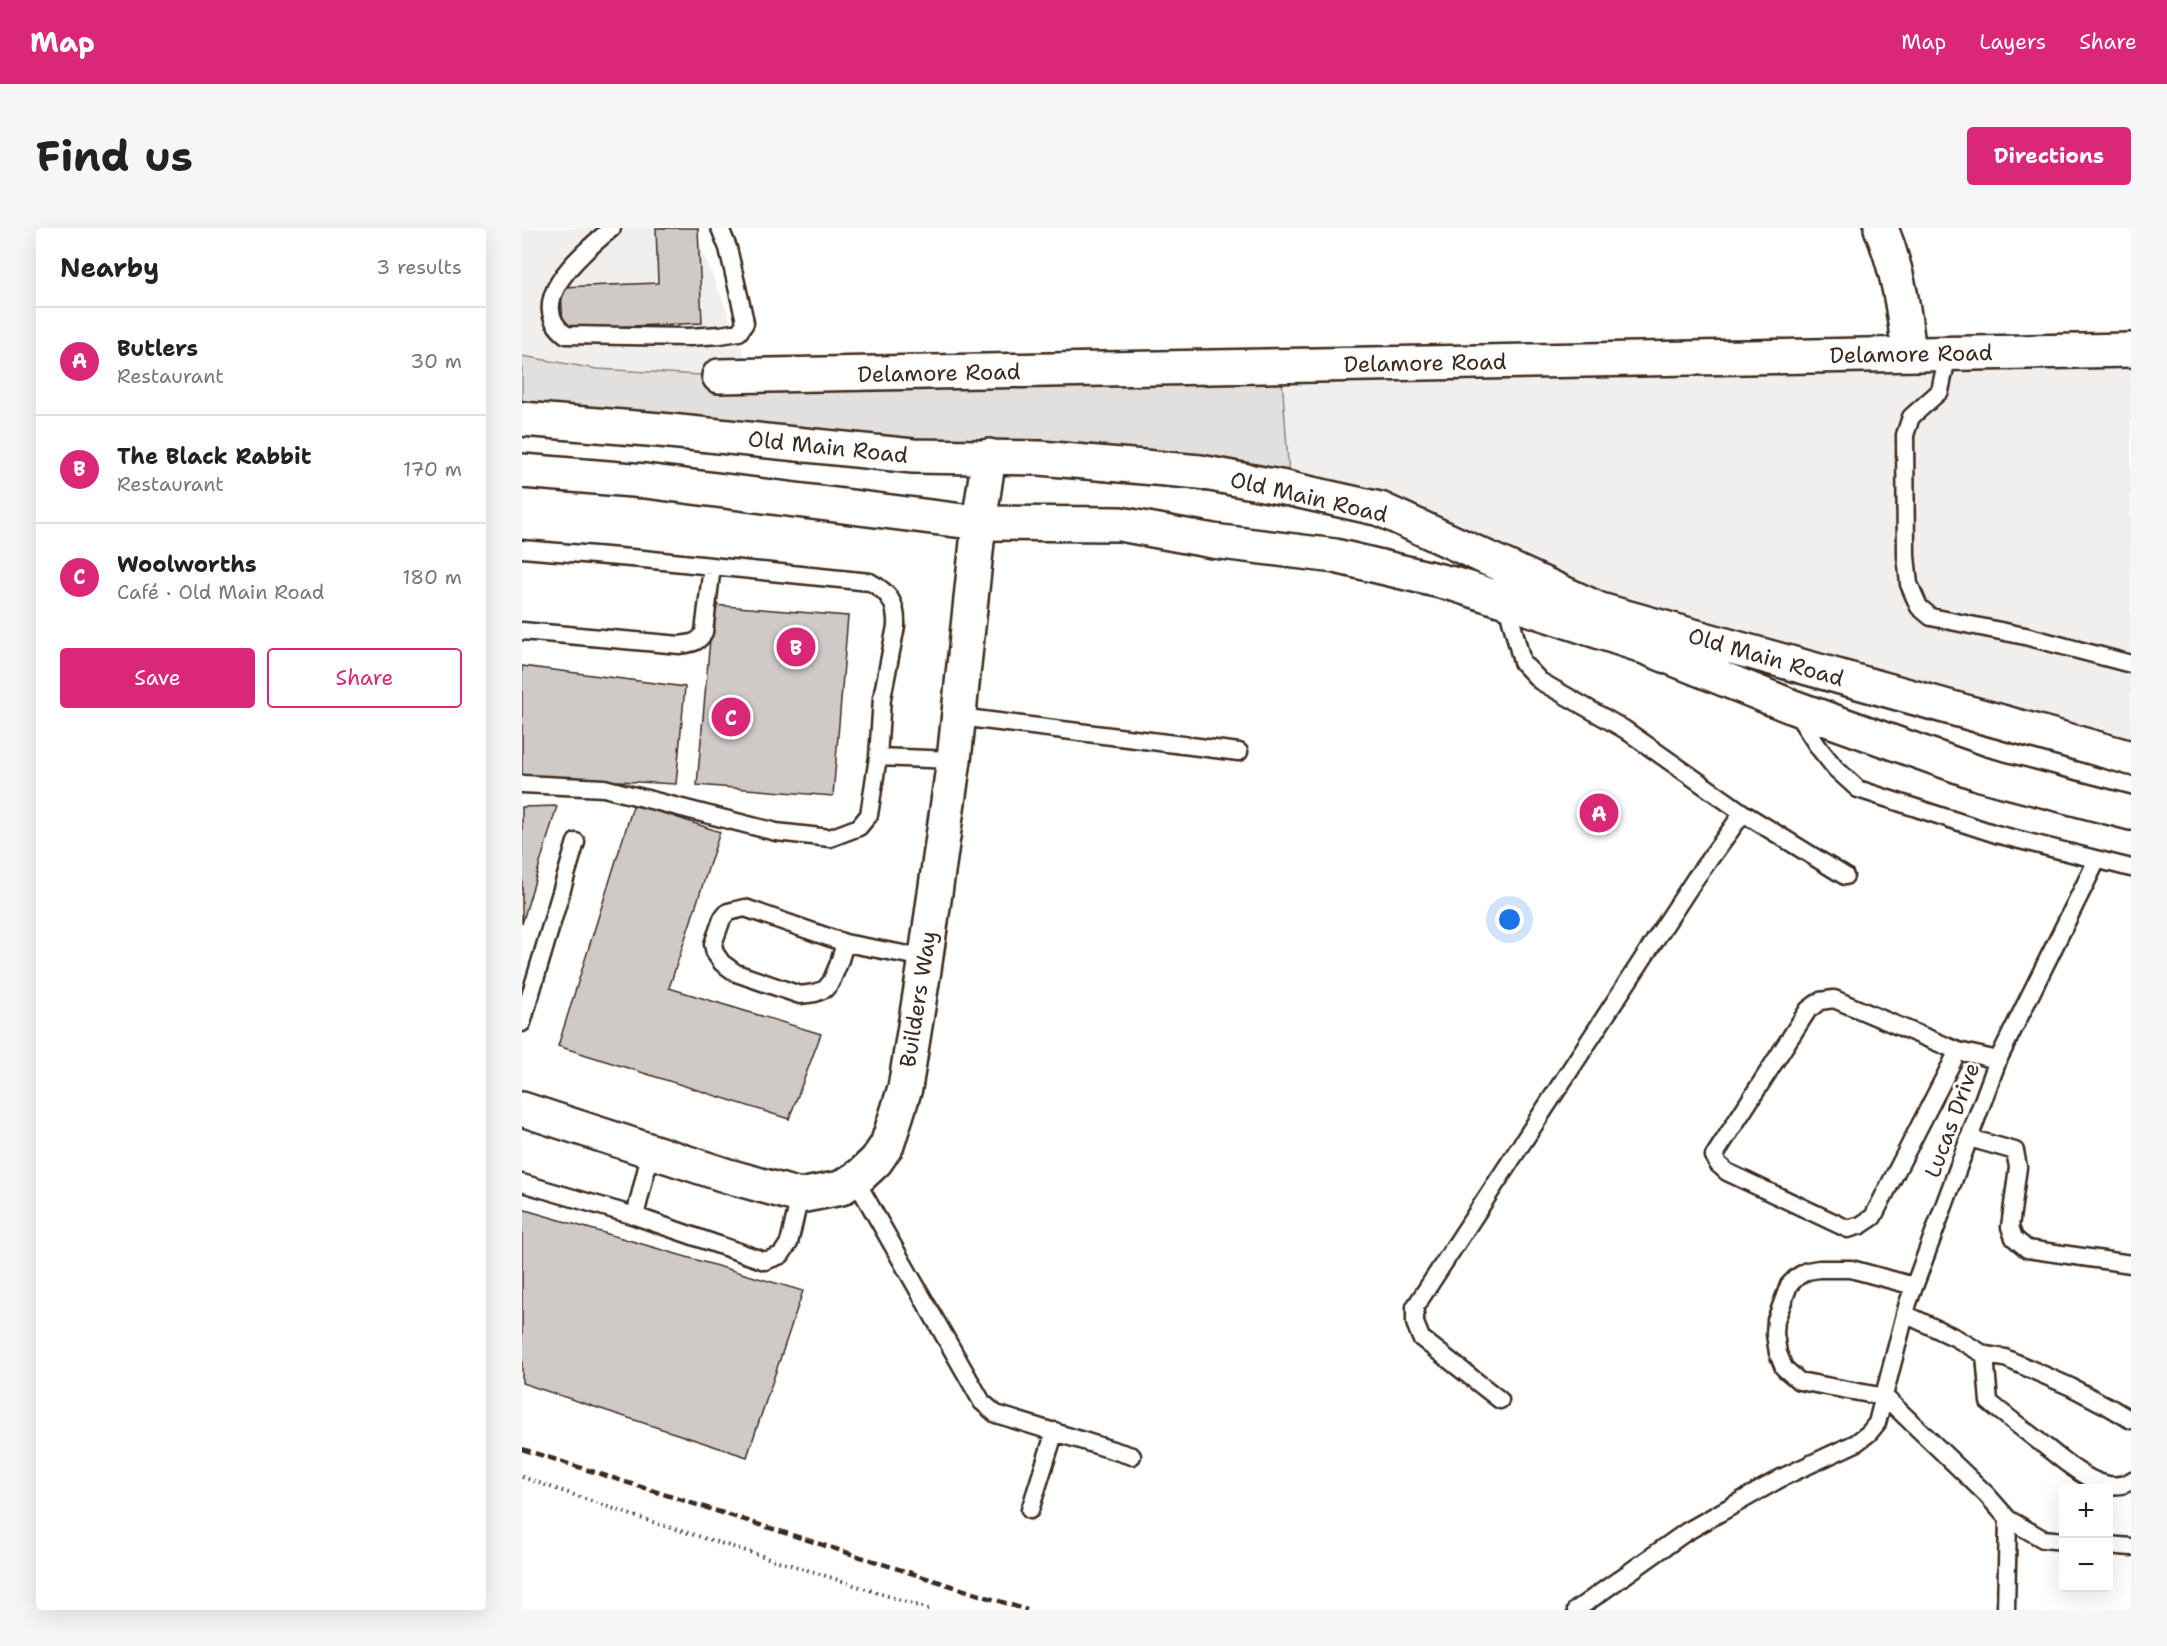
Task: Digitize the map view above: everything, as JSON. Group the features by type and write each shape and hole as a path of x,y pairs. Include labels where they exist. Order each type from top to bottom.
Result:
{"main road":[{"path":"1881,228 1891,254 1902,296 1909,354"},
{"name":"Delamore Road","path":"719,376 2131,350"},
{"name":"Old Main Road","path":"524,417 913,456 1040,458 1200,472 1290,489 1380,509 1600,610 2131,759"},
{"name":"Builders Way","path":"522,1109 728,1176 800,1196 841,1188 876,1161 887,1145 905,1088 954,760 979,523 990,456"},
{"name":"Old Main Road","path":"522,471 645,482 979,523 1120,524 1213,541 1335,556 1457,585 1637,644 1792,707 1981,774 2131,813"}],"lane":[{"path":"612,228 559,273 549,289 545,307 549,322 566,336 689,337 720,336 739,332 745,323 744,317 728,248 720,228"},
{"path":"1948,353 1940,391 1911,417 1905,435 1906,556 1913,597 1919,607 1931,617 2025,636 2130,664"},
{"path":"522,549 870,582 882,588 889,595 897,615 882,698 878,757 869,815 866,822 848,833 830,838 776,832 604,788 522,784"},
{"path":"522,632 680,645 695,643 701,639 704,632 712,566"},
{"path":"1506,601 1522,662 1540,681 1624,729 1743,813 1845,876"},
{"path":"1792,707 1819,748 1836,769 1858,789 1996,834 2131,868"},
{"path":"959,717 1239,752"},
{"path":"878,757 954,760"},
{"path":"1500,1400 1421,1338 1415,1323 1415,1307 1695,879 1743,813"},
{"path":"522,1023 576,842"},
{"name":"Lucas Drive","path":"1576,1610 1686,1532 1783,1477 1856,1443 1877,1423 1914,1286 1998,1060 2097,860"},
{"path":"844,943 831,982 825,989 800,995 736,973 722,963 715,953 713,944 716,931 728,912 745,908 844,943 925,958"},
{"path":"1958,1051 1873,1217 1861,1225 1848,1228 1728,1172 1718,1164 1714,1156 1808,1010 1820,1001 1834,999 1958,1051 1998,1060"},
{"path":"1969,1138 2015,1150 2018,1167 2010,1227 2014,1238 2027,1249 2131,1264"},
{"path":"635,1216 651,1151"},
{"path":"855,1179 982,1402 996,1414 1132,1456"},
{"path":"522,1183 635,1216 765,1261 782,1255 789,1243 800,1196"},
{"path":"1914,1286 1851,1269 1819,1269 1807,1271 1797,1277 1789,1286 1780,1306 1775,1334 1778,1353 1784,1368 1794,1379 1883,1403 1987,1495 2008,1519 2043,1539 2059,1541"},
{"path":"1905,1314 1985,1354 2005,1358 2071,1387 2131,1420"},
{"path":"1985,1354 1989,1402 2074,1471 2109,1485 2124,1485 2131,1481"},
{"path":"1030,1510 1055,1431"},
{"path":"2006,1610 2008,1519"},
{"path":"2113,1545 2131,1547"}],"path":[{"path":"522,1477 646,1520 931,1610"}],"shaded area":[{"path":"522,228 693,228 753,375 719,376 597,369 522,356"},
{"path":"2131,350 2131,758 1600,610 1290,489 1281,365"},
{"path":"522,356 597,369 719,376 1281,365 1290,489 522,413"}],"building":[{"path":"656,228 698,228 702,323 563,329 561,287 658,283"},
{"path":"713,605 848,616 833,796 697,785"},
{"path":"522,666 685,687 676,784 522,776"},
{"path":"634,803 720,832 669,988 821,1034 789,1119 558,1046"},
{"path":"557,806 522,924 522,807"},
{"path":"522,1209 803,1291 747,1457 522,1383"}],"railway":[{"path":"522,1449 1027,1610"}],"place":[{"name":"The Black Rabbit","path":"796,647"},
{"name":"Woolworths","path":"731,717"},
{"name":"Butlers","path":"1599,813"}]}
